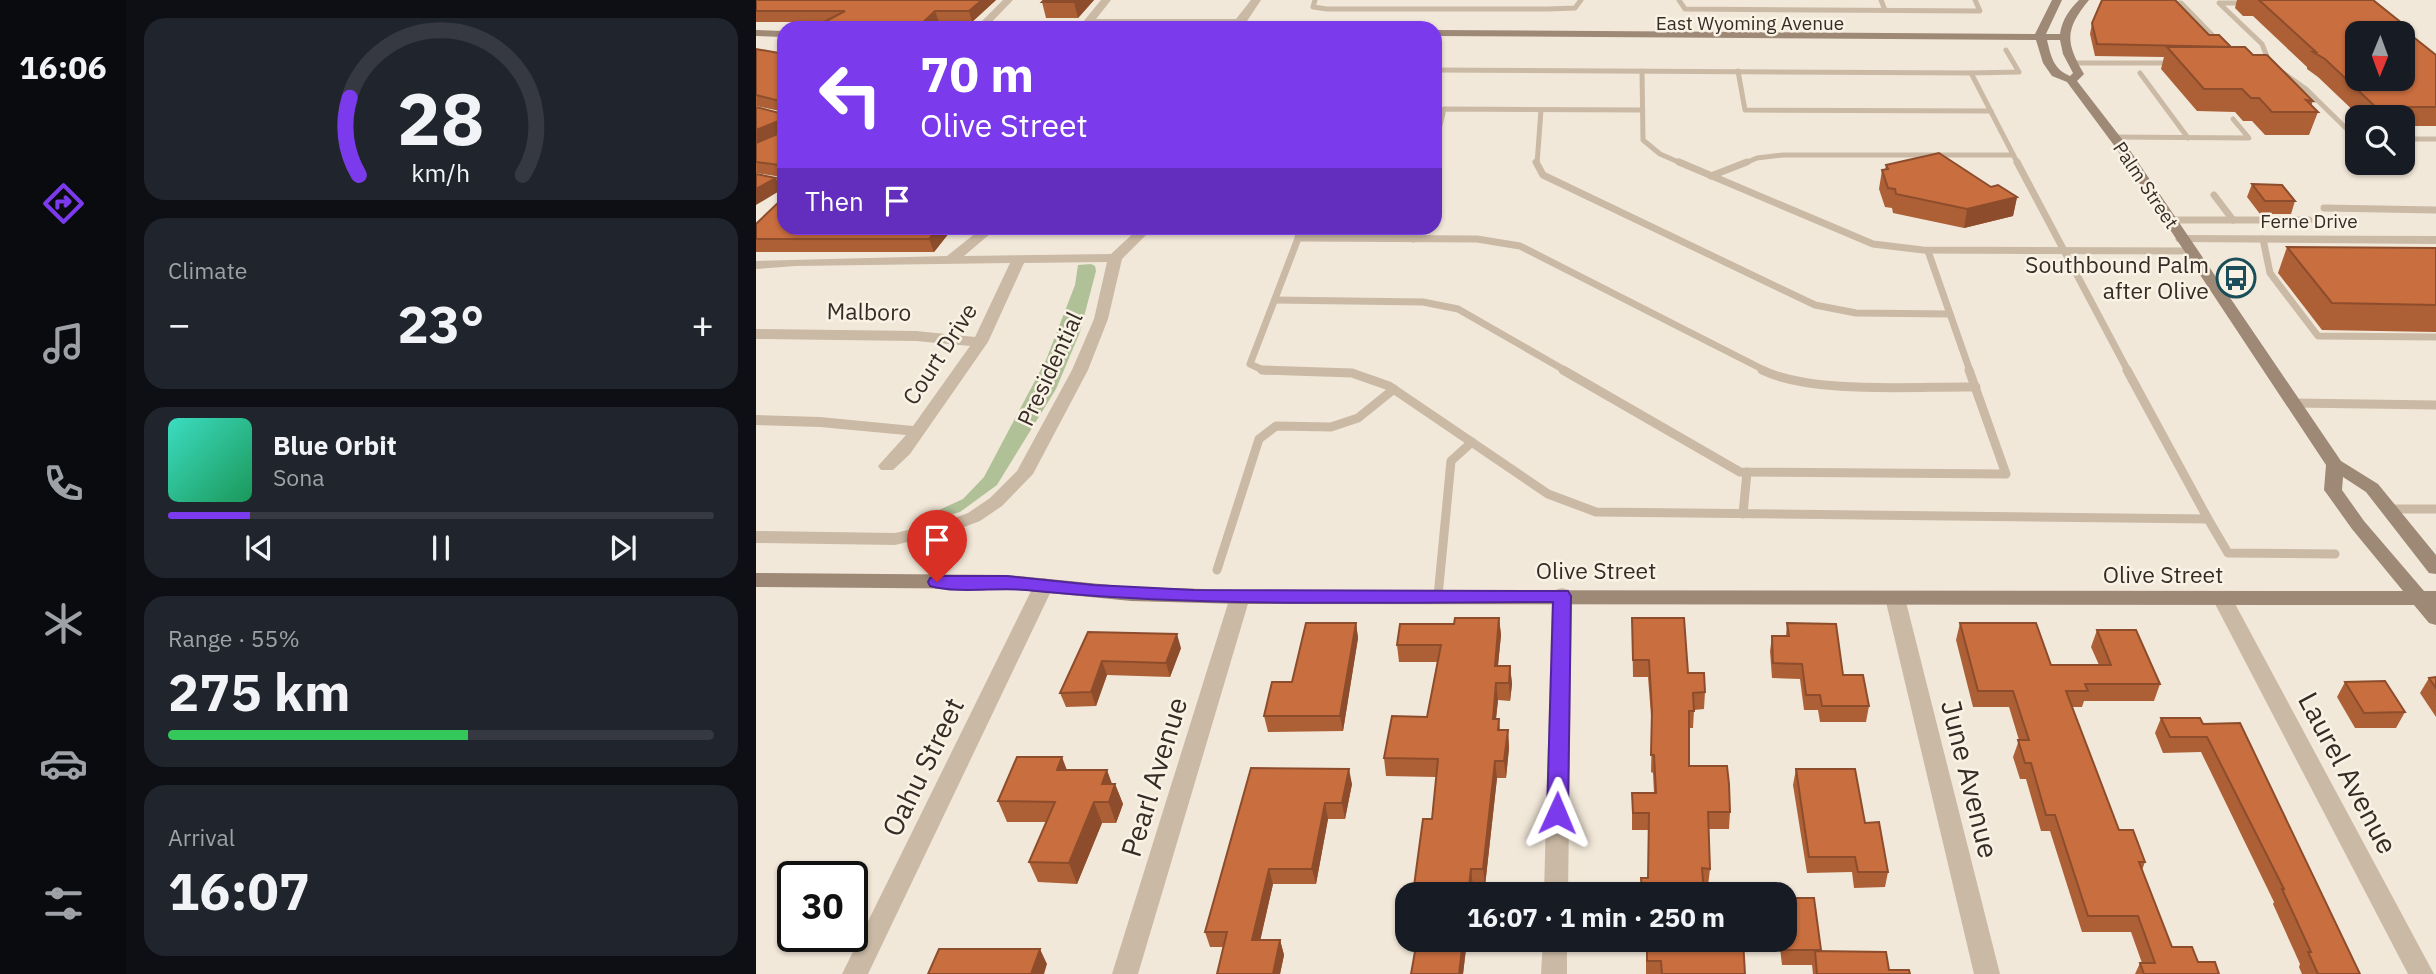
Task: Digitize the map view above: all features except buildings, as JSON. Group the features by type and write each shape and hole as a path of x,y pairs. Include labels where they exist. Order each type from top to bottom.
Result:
{"street":[{"path":"986,21 1007,0"},
{"path":"1089,21 1106,0"},
{"path":"1240,21 1255,0"},
{"path":"2041,39 2050,10 2057,0"},
{"path":"2071,80 2079,74 2064,41 2068,19 2084,0"},
{"path":"756,33 777,34"},
{"name":"East Wyoming Avenue","path":"1442,33 2064,41"},
{"name":"East Wyoming Avenue","path":"1442,39 2041,39"},
{"name":"Palm Street","path":"2041,39 2048,63 2056,74 2071,80 2114,137 2335,465 2372,488 2436,568"},
{"path":"756,179 777,183"},
{"path":"950,260 981,235"},
{"path":"756,265 1115,258 1139,235"},
{"name":"Ferne Drive","path":"2186,245 2263,239 2436,240"},
{"name":"Presidential","path":"756,537 895,539 923,534 974,517 996,502 1024,474 1080,370 1101,319 1115,258"},
{"name":"Court Drive","path":"887,466 904,450 980,342 1019,259"},
{"name":"Malboro","path":"756,334 916,336 980,342"},
{"path":"756,420 918,430"},
{"name":"Palm Street","path":"2335,465 2333,490 2358,526 2428,598 2436,618"},
{"name":"Olive Street","path":"756,580 1007,582 1131,594 1240,597 2223,600 2428,598"},
{"name":"Oahu Street","path":"855,974 1044,585"},
{"path":"1556,882 1562,596"},
{"name":"Pearl Avenue","path":"1125,974 1240,597"},
{"name":"June Avenue","path":"1895,598 1987,974"},
{"name":"Laurel Avenue","path":"2223,600 2421,974"},
{"path":"1554,974 1555,952"}],"lane":[{"path":"1315,0 1313,7 1327,9 1548,9 1574,8 1581,0"},
{"path":"1679,0 1685,9 1980,11 1975,0"},
{"path":"1881,0 1885,10"},
{"path":"2158,3 2181,3 2230,53"},
{"path":"2259,3 2219,3 2262,44 2270,64 2306,89 2345,127"},
{"path":"1442,70 2019,72 2006,50"},
{"path":"2073,63 2184,63"},
{"path":"2259,64 2270,64"},
{"path":"1642,71 1643,140 1660,154 1873,244 1928,251 2063,250 2186,245"},
{"path":"1738,71 1745,110 1991,111"},
{"path":"1971,73 2063,250 2228,553 2335,554"},
{"path":"2140,73 2188,138"},
{"path":"1442,117 1444,109 1643,110"},
{"path":"1541,110 1536,162 1543,175 1815,304 1856,313 1950,314"},
{"path":"2114,137 2249,138 2233,119"},
{"path":"2415,139 2436,139"},
{"path":"1711,176 1757,158 1783,155 2013,155"},
{"path":"2214,195 2234,220"},
{"path":"2324,208 2436,210"},
{"path":"2169,220 2309,220"},
{"path":"1299,235 1250,364 1265,371 1352,373 1394,389 1548,494 1597,512 2208,519"},
{"path":"1413,239 1414,235"},
{"path":"1298,239 1478,239 1520,246 1779,379 1815,385 1976,387"},
{"path":"2263,239 2270,273 2318,336 2436,337"},
{"path":"1275,300 1423,302 1458,309 1740,472 2006,474 1928,251"},
{"path":"1217,570 1259,439 1276,426 1331,427 1358,418 1394,389"},
{"path":"2294,403 2436,405"},
{"path":"1438,596 1451,461 1472,442"},
{"path":"1744,514 1747,472"},
{"path":"2387,509 2436,509"}],"green space":[{"path":"1091,264 1096,271 1080,332 1056,389 997,485 960,512 927,521 928,515 963,499 984,477 1046,360 1075,285 1078,265"}],"place":[{"name":"Southbound Palm after Olive","path":"2236,278"}],"route":[{"path":"937,582 1007,582 1131,594 1194,596 1562,596 1557,813"}]}
